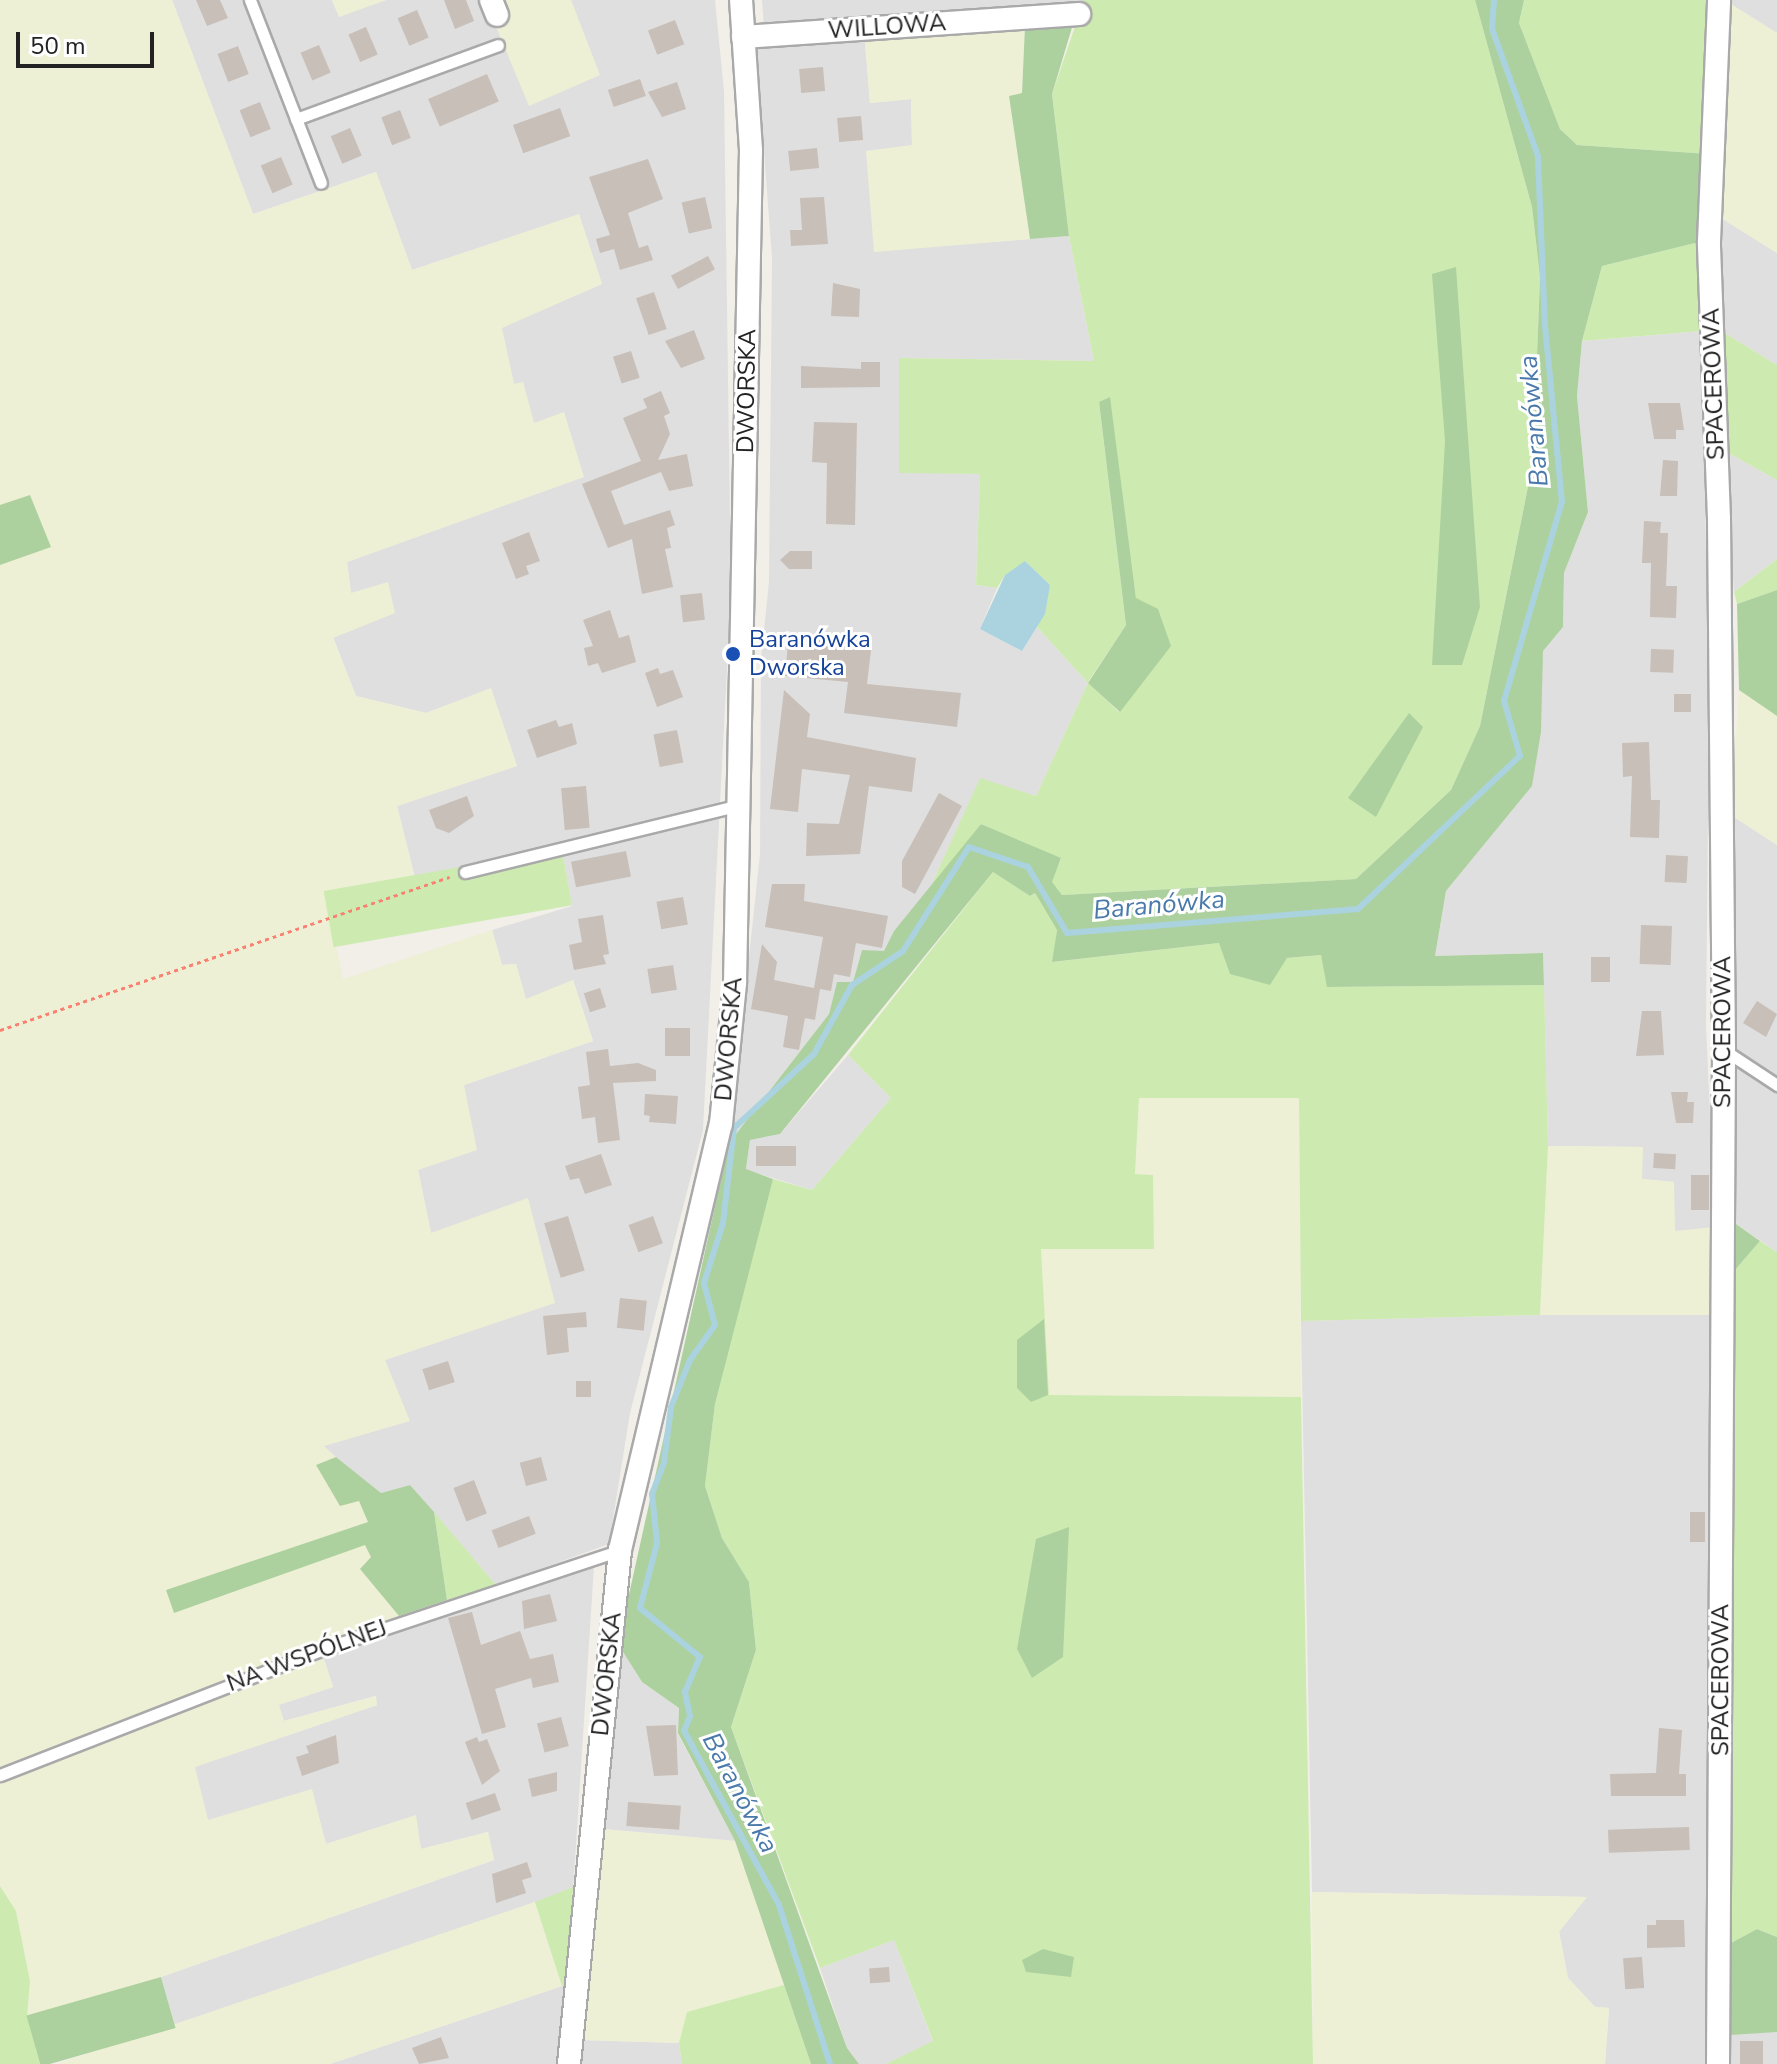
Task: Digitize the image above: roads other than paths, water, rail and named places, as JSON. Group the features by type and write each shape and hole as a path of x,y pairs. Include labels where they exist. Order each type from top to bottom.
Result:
{"street":[{"name":"DWORSKA","path":"569,2064 620,1550 721,1124 735,983 751,150 741,0"},
{"name":"SPACEROWA","path":"1718,2064 1724,1050 1719,519 1709,241 1719,0"},
{"name":"WILLOWA","path":"743,37 1079,14"}],"lane":[{"path":"250,0 321,183"},
{"path":"296,119 498,45"},
{"path":"465,872 739,805"},
{"path":"1724,1050 1777,1085"},
{"name":"NA WSPÓLNEJ","path":"0,1775 329,1647 620,1550"}],"water":[{"path":"1025,561 1050,585 1045,614 1022,651 980,629 1005,575"}],"waterway":[{"name":"Baranówka","path":"830,2064 779,1905 684,1731 690,1716 685,1692 700,1657 640,1608 657,1543 652,1494 664,1462 671,1407 690,1360 715,1325 704,1283 723,1223 734,1128 814,1054 852,985 903,951 969,847 1028,867 1067,933 1358,909 1520,756 1504,701 1562,502 1545,326 1538,156 1492,29 1494,0"}],"place":[{"name":"Baranówka Dworska","path":"733,654"}]}
